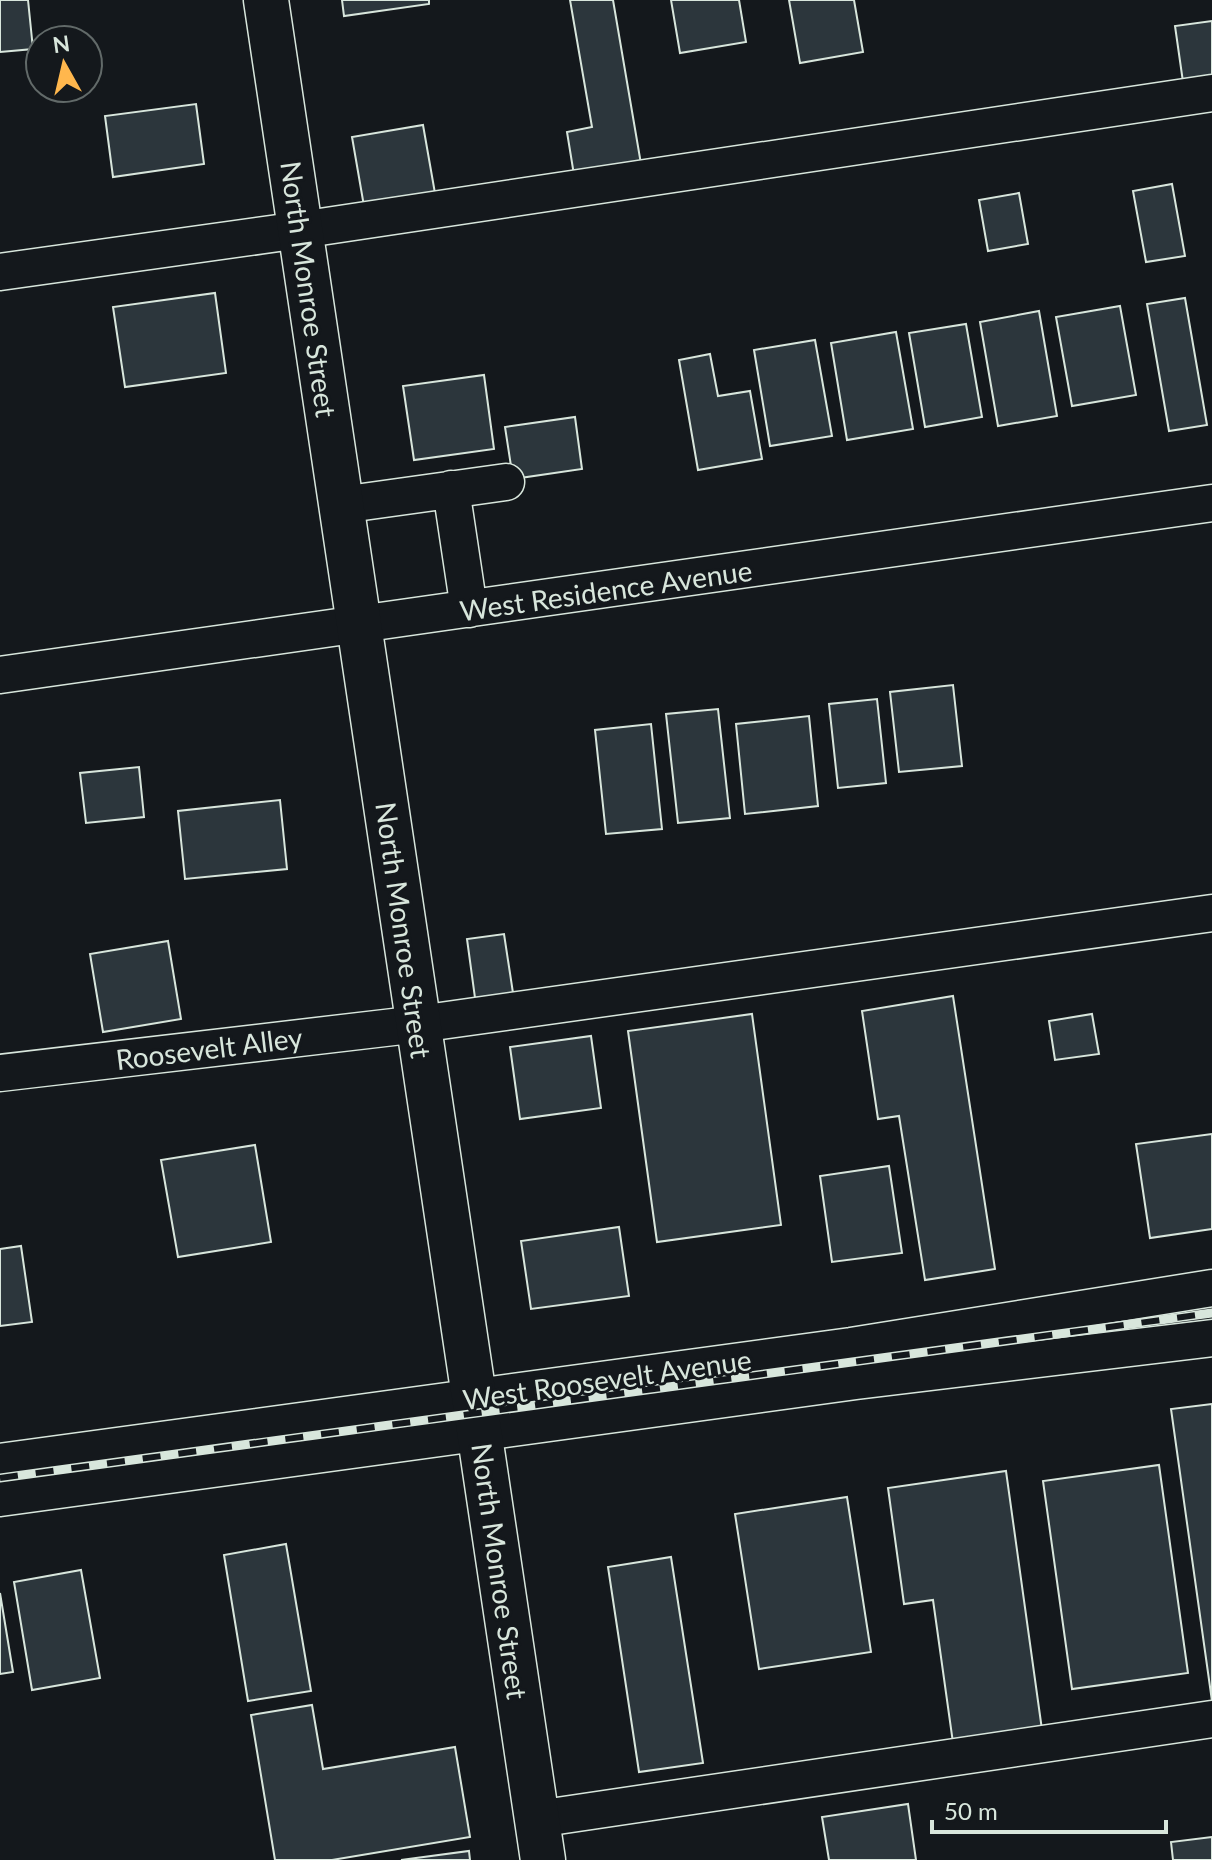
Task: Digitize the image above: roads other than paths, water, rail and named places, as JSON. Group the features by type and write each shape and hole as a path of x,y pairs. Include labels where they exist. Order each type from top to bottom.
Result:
{"main road":[{"name":"North Monroe Street","path":"266,0 540,1839"}],"street":[{"path":"0,272 1212,93"},
{"path":"341,505 506,482"},
{"path":"451,489 469,609"},
{"name":"West Residence Avenue","path":"0,675 1212,503"},
{"name":"Roosevelt Alley","path":"0,1073 419,1024 1212,913"},
{"name":"West Roosevelt Avenue","path":"0,1498 851,1346 1212,1288"},
{"name":"West Roosevelt Avenue","path":"0,1462 476,1414 871,1379 1212,1338"},
{"path":"540,1839 1212,1719"}],"railway":[{"path":"0,1478 1212,1313"}]}
